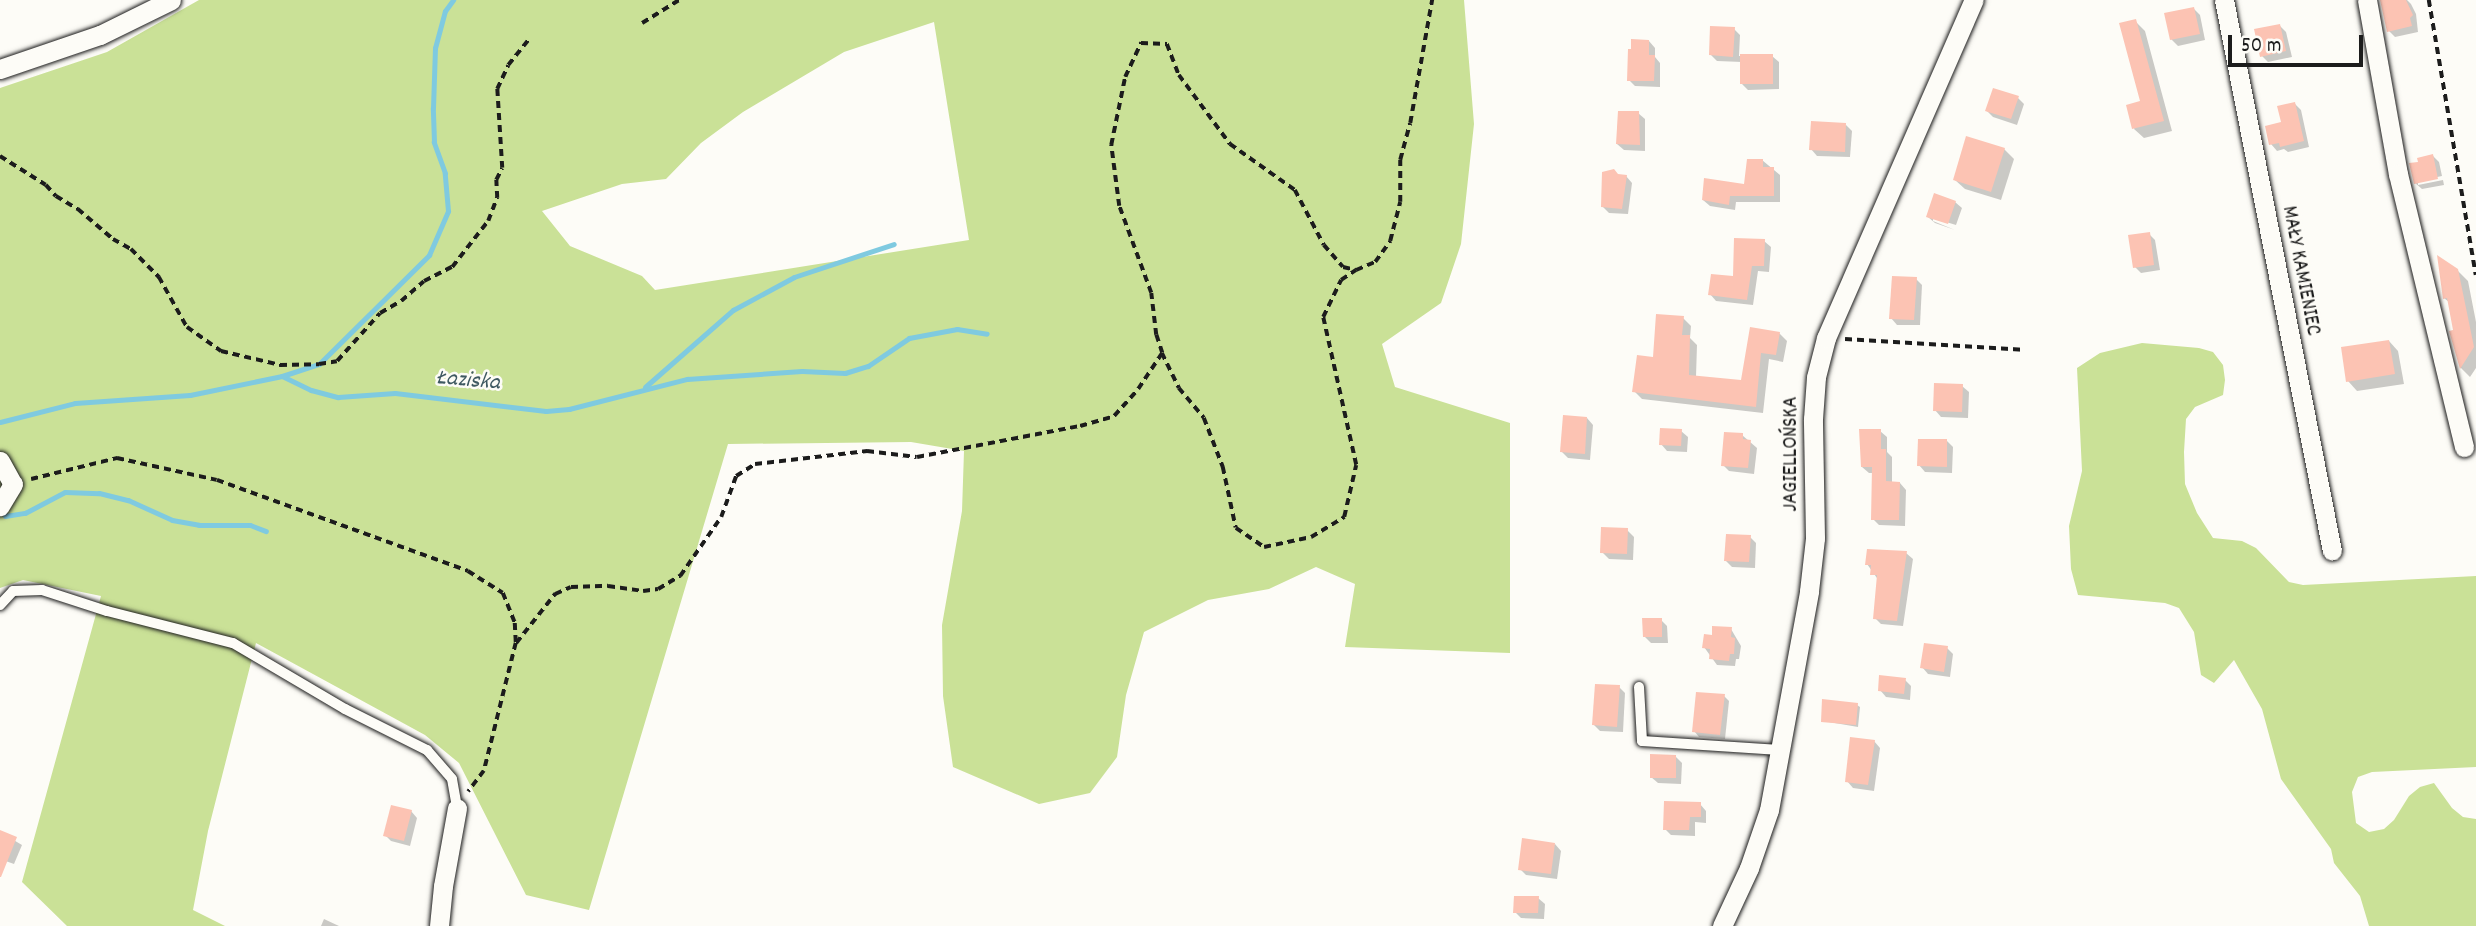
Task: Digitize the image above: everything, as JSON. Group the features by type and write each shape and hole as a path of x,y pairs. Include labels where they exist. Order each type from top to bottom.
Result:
{"street":[{"path":"0,69 100,35 171,0"},
{"name":"JAGIELLOŃSKA","path":"1722,926 1749,868 1769,810 1780,750 1815,538 1813,419 1816,377 1826,338 1974,0"},
{"name":"MAŁY KAMIENIEC","path":"2224,0 2332,551"},
{"path":"2367,0 2398,173 2464,447"},
{"path":"0,461 13,484 0,506"},
{"path":"439,926 457,808"}],"lane":[{"path":"0,605 13,591 42,590 107,611 233,643 345,709 427,750 453,779 457,808"},
{"path":"1639,687 1642,741 1780,750"}],"path":[{"path":"642,23 679,0"},
{"path":"1356,270 1343,267 1324,245 1295,190 1230,144 1179,75 1167,44 1141,43 1125,77 1111,145 1119,206 1151,292 1156,335 1162,353 1180,388 1204,418 1223,467 1236,528 1264,547 1311,537 1344,517 1356,465 1323,317 1341,280 1375,262 1390,241 1400,202 1400,160 1410,123 1432,0"},
{"path":"2429,0 2476,275"},
{"path":"0,156 46,184 56,197 78,209 113,239 131,249 159,277 187,327 221,351 280,365 337,361 380,313 401,301 424,281 452,267 488,220 497,198 496,180 502,169 497,89 508,65 528,40"},
{"path":"1826,338 2024,350"},
{"path":"516,643 555,594 571,587 608,586 643,591 659,589 680,576 721,517 736,477 755,464 867,451 917,457 954,452 1114,416 1139,389 1162,353"},
{"path":"13,484 117,458 217,480 468,571 503,593 515,623 516,643 484,771 457,808"}],"green space":[{"path":"199,0 1464,0 1474,124 1461,244 1441,303 1382,344 1395,387 1510,423 1510,653 1345,647 1355,584 1316,567 1269,589 1208,600 1144,632 1126,695 1117,757 1090,793 1039,804 953,767 943,696 942,625 962,511 964,451 911,442 728,444 589,910 526,895 459,763 425,735 256,643 208,831 193,910 225,926 67,926 22,882 101,596 23,580 0,588 0,88 107,52","holes":["934,22 969,240 655,290 642,276 570,246 542,211 622,184 666,179 701,143 743,112 844,52"]},
{"path":"2142,343 2199,348 2213,352 2223,365 2223,395 2195,407 2186,419 2184,452 2185,484 2197,513 2213,538 2242,541 2256,548 2289,582 2303,585 2476,576 2476,767 2372,772 2358,777 2352,792 2356,823 2369,832 2384,829 2394,820 2409,796 2420,787 2434,783 2452,808 2463,817 2476,819 2476,926 2369,926 2360,896 2334,863 2331,849 2281,779 2262,709 2234,660 2214,683 2201,675 2194,632 2179,608 2165,603 2078,595 2071,569 2069,526 2082,471 2077,368 2100,353"}],"building":[{"path":"2380,0 2406,0 2413,15 2410,18 2412,26 2387,32"},
{"path":"2194,7 2200,34 2170,40 2164,13"},
{"path":"2136,19 2164,121 2132,129 2126,105 2140,101 2119,23"},
{"path":"2280,24 2286,51 2260,57 2254,29"},
{"path":"1710,26 1735,27 1733,57 1709,55"},
{"path":"1631,39 1649,40 1649,55 1655,55 1654,81 1627,81"},
{"path":"1740,54 1773,54 1773,84 1740,84"},
{"path":"1993,88 2019,96 2011,119 1985,111"},
{"path":"2295,102 2304,141 2280,147 2279,143 2269,145 2265,126 2281,122 2277,106"},
{"path":"1618,111 1639,111 1640,145 1616,144"},
{"path":"1811,121 1846,123 1845,152 1809,150"},
{"path":"1966,136 2005,148 1991,192 1953,180"},
{"path":"2433,154 2438,179 2414,184 2409,163 2418,162 2417,158"},
{"path":"1747,159 1763,159 1763,167 1774,167 1774,196 1730,196 1729,205 1702,200 1704,178 1744,184"},
{"path":"1614,169 1618,174 1627,175 1622,209 1601,207 1602,172"},
{"path":"1934,193 1956,201 1948,224 1926,217"},
{"path":"2150,232 2154,265 2133,268 2128,235"},
{"path":"1734,238 1765,239 1764,266 1752,266 1747,300 1708,295 1711,274 1733,276"},
{"path":"2437,255 2458,269 2474,347 2460,369 2449,331 2453,330 2447,298 2443,299"},
{"path":"1892,276 1917,277 1914,320 1889,319"},
{"path":"1656,314 1684,316 1682,335 1690,335 1689,375 1741,380 1750,327 1780,332 1776,355 1761,353 1756,407 1632,392 1637,355 1653,357"},
{"path":"2389,340 2395,374 2346,382 2341,347"},
{"path":"1934,383 1963,384 1962,412 1933,411"},
{"path":"1563,415 1587,417 1585,454 1560,452"},
{"path":"1660,428 1682,429 1681,446 1659,445"},
{"path":"1859,429 1881,429 1881,449 1886,449 1886,481 1900,482 1899,520 1871,520 1872,467 1861,467"},
{"path":"1724,432 1743,433 1743,439 1751,440 1748,468 1721,466"},
{"path":"1918,439 1947,439 1947,467 1917,466"},
{"path":"1601,527 1628,528 1627,554 1600,553"},
{"path":"1726,534 1751,535 1749,562 1724,561"},
{"path":"1867,549 1907,551 1897,621 1873,619 1877,575 1870,575 1871,565 1865,565"},
{"path":"1642,618 1662,618 1662,637 1643,637"},
{"path":"1712,626 1732,627 1731,637 1735,638 1734,654 1730,654 1729,661 1709,659 1710,649 1702,648 1704,634 1712,635"},
{"path":"1924,643 1948,646 1944,672 1920,668"},
{"path":"1879,675 1906,678 1904,694 1878,691"},
{"path":"1595,684 1620,685 1617,727 1592,725"},
{"path":"1696,692 1725,694 1720,735 1692,732"},
{"path":"1822,699 1858,703 1856,725 1821,722"},
{"path":"1850,737 1875,740 1868,785 1845,782"},
{"path":"1650,754 1676,755 1676,778 1650,778"},
{"path":"1664,801 1701,802 1701,817 1690,817 1689,830 1663,830"},
{"path":"391,805 412,810 404,841 383,836"},
{"path":"0,830 17,837 1,877 0,877"},
{"path":"1522,838 1555,843 1551,874 1518,870"},
{"path":"1514,896 1539,896 1538,913 1513,913"}],"waterway":[{"path":"0,422 75,403 190,395 282,376 319,364 429,255 448,211 445,173 434,142 433,108 435,48 445,11 453,0"},
{"name":"Łaziska","path":"645,387 733,310 794,277 894,244"},
{"name":"Łaziska","path":"282,376 311,390 338,397 395,393 546,411 569,409 687,379 802,371 845,373 868,366 909,338 957,329 987,334"},
{"path":"5,516 25,513 65,492 99,493 128,500 172,520 199,525 250,525 266,531"}]}
